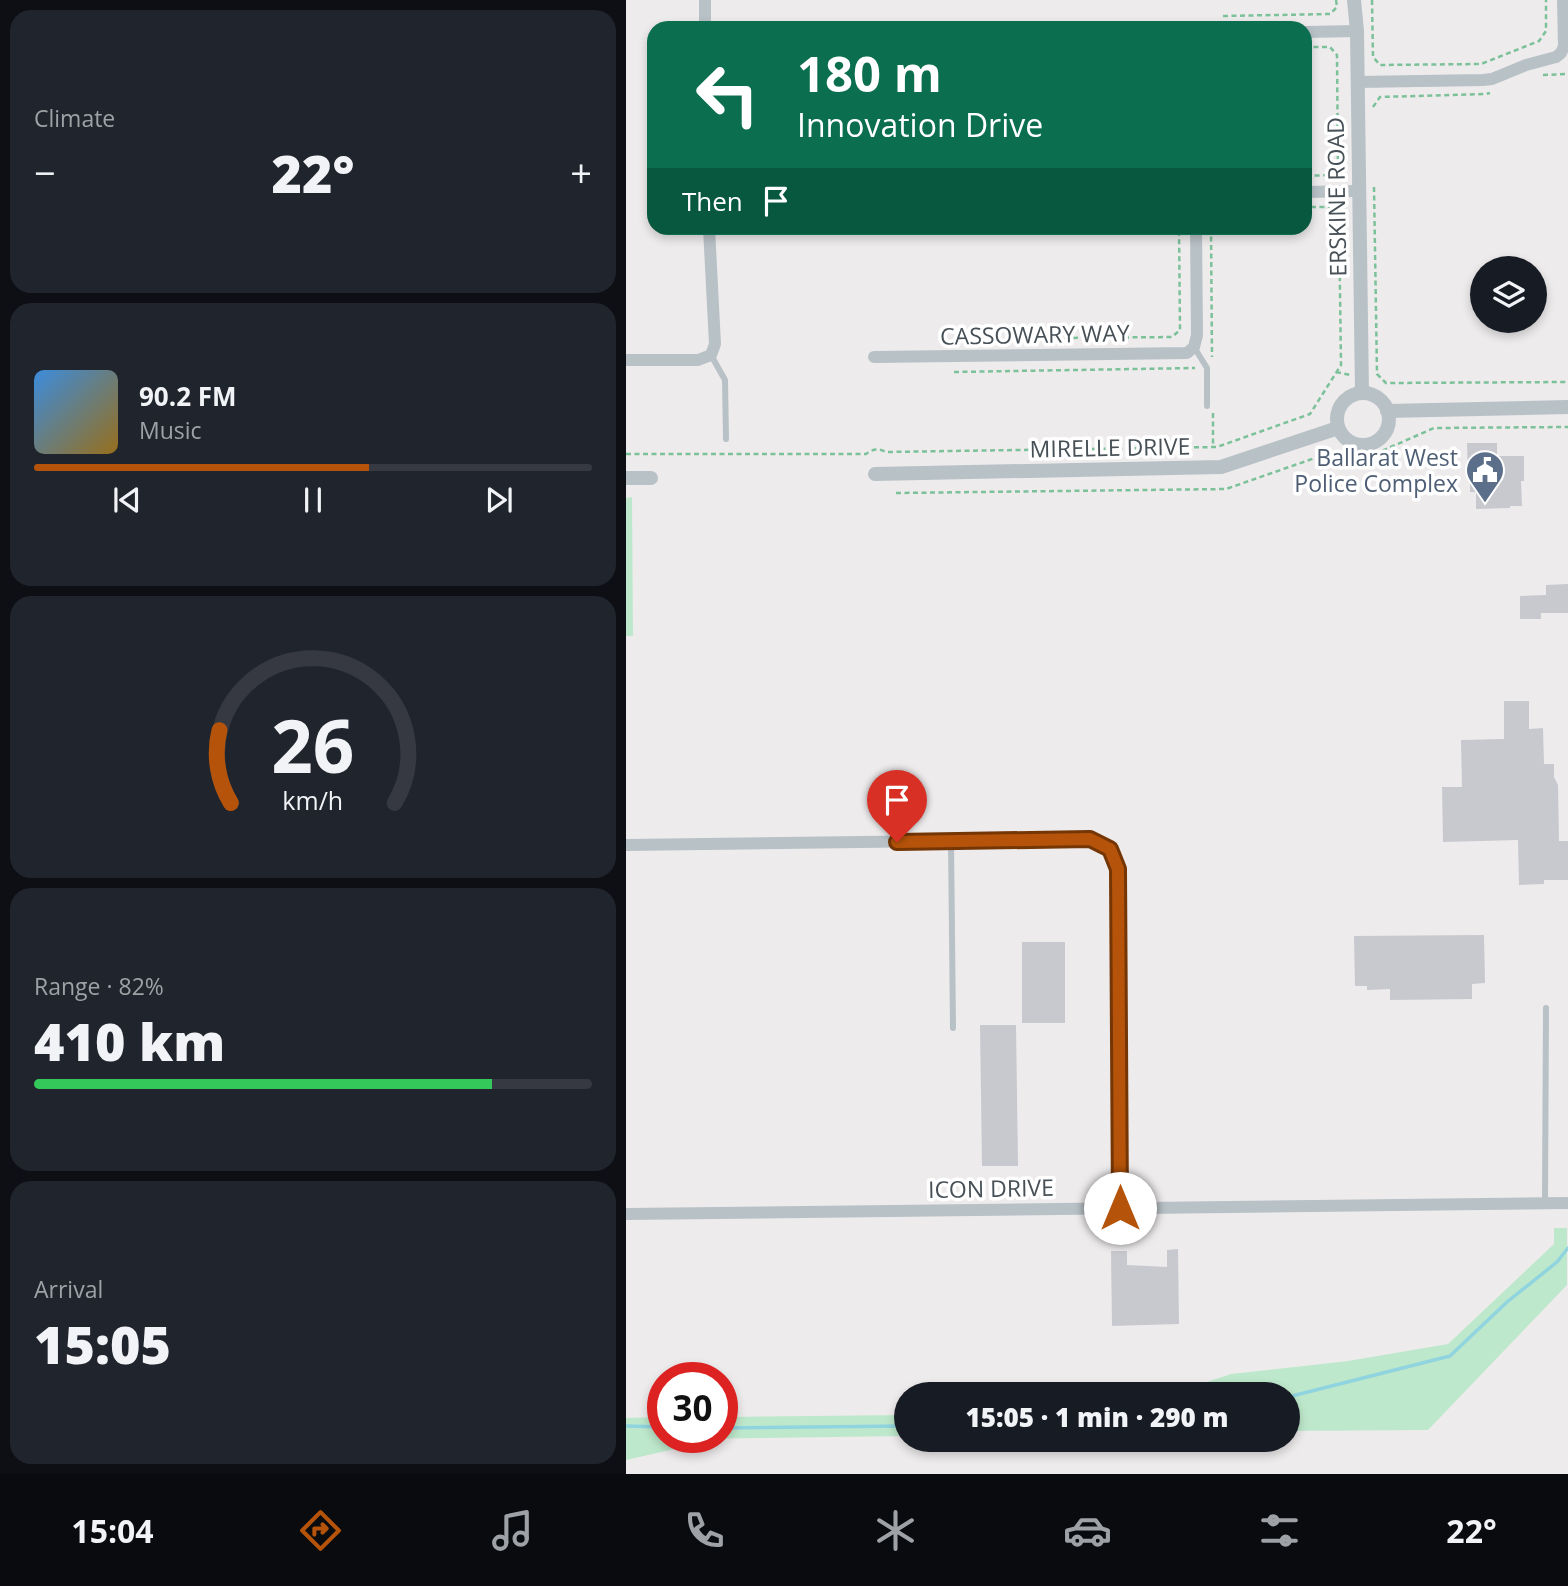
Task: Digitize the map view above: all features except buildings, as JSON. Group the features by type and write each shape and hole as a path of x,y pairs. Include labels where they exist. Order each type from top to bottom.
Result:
{"street":[{"path":"705,0 705,21"},
{"name":"ERSKINE ROAD","path":"1354,0 1362,393"},
{"path":"1357,82 1492,79 1526,65 1556,57 1564,46 1563,0"},
{"path":"1312,32 1356,31"},
{"path":"1312,192 1359,191"},
{"path":"626,360 698,359 711,355 715,344 709,235"},
{"path":"1194,347 1197,335 1196,235"},
{"name":"CASSOWARY WAY","path":"874,357 1183,354 1194,347"},
{"path":"1362,393 1378,398 1384,404 1389,420 1382,436 1367,445 1350,442 1338,428 1341,405 1347,398 1362,393"},
{"path":"1387,411 1568,407"},
{"name":"MIRELLE DRIVE","path":"875,474 1220,467 1338,428"},
{"path":"626,478 651,478"},
{"path":"626,845 1090,839 1110,849 1118,869 1120,1208"},
{"name":"ICON DRIVE","path":"626,1214 1568,1203"}],"lane":[{"path":"1194,347 1207,368 1210,407"},
{"path":"711,355 725,380 726,439"},
{"path":"951,841 953,1028"},
{"path":"1545,1203 1546,1009"}],"path":[{"path":"1223,16 1330,14 1336,7 1336,0"},
{"path":"1372,0 1373,57 1383,65 1481,64 1539,41 1546,31 1546,0"},
{"path":"1312,47 1330,47 1337,55 1338,169 1330,175 1312,176"},
{"path":"1539,75 1568,74"},
{"path":"1373,106 1380,97 1486,94 1497,90"},
{"path":"1374,189 1377,374 1386,383 1568,382"},
{"path":"626,454 866,454 870,450 881,449 886,452 1217,447 1310,414 1341,365 1339,214 1333,207 1312,208"},
{"path":"954,339 1172,337 1180,330 1179,235"},
{"path":"954,372 1212,368 1211,235"},
{"path":"1210,407 1213,447"}],"green space":[{"path":"632,497 633,636 626,636 626,498"},
{"path":"1554,1228 1567,1228 1567,1285 1428,1430 1300,1431 1300,1382 1207,1382 1231,1374 1348,1361 1448,1344 1554,1244"},
{"path":"894,1415 894,1436 738,1438 738,1417"},
{"path":"647,1417 647,1453 657,1453 626,1460 626,1418"}],"waterway":[{"path":"1300,1394 1450,1356 1507,1302 1557,1262 1568,1248"},
{"path":"626,1426 647,1427"},
{"path":"738,1428 894,1426"}],"place":[{"name":"Ballarat West Police Complex","path":"1485,504"}],"route":[{"path":"897,842 1090,839 1110,849 1118,869 1120,1208"}]}
